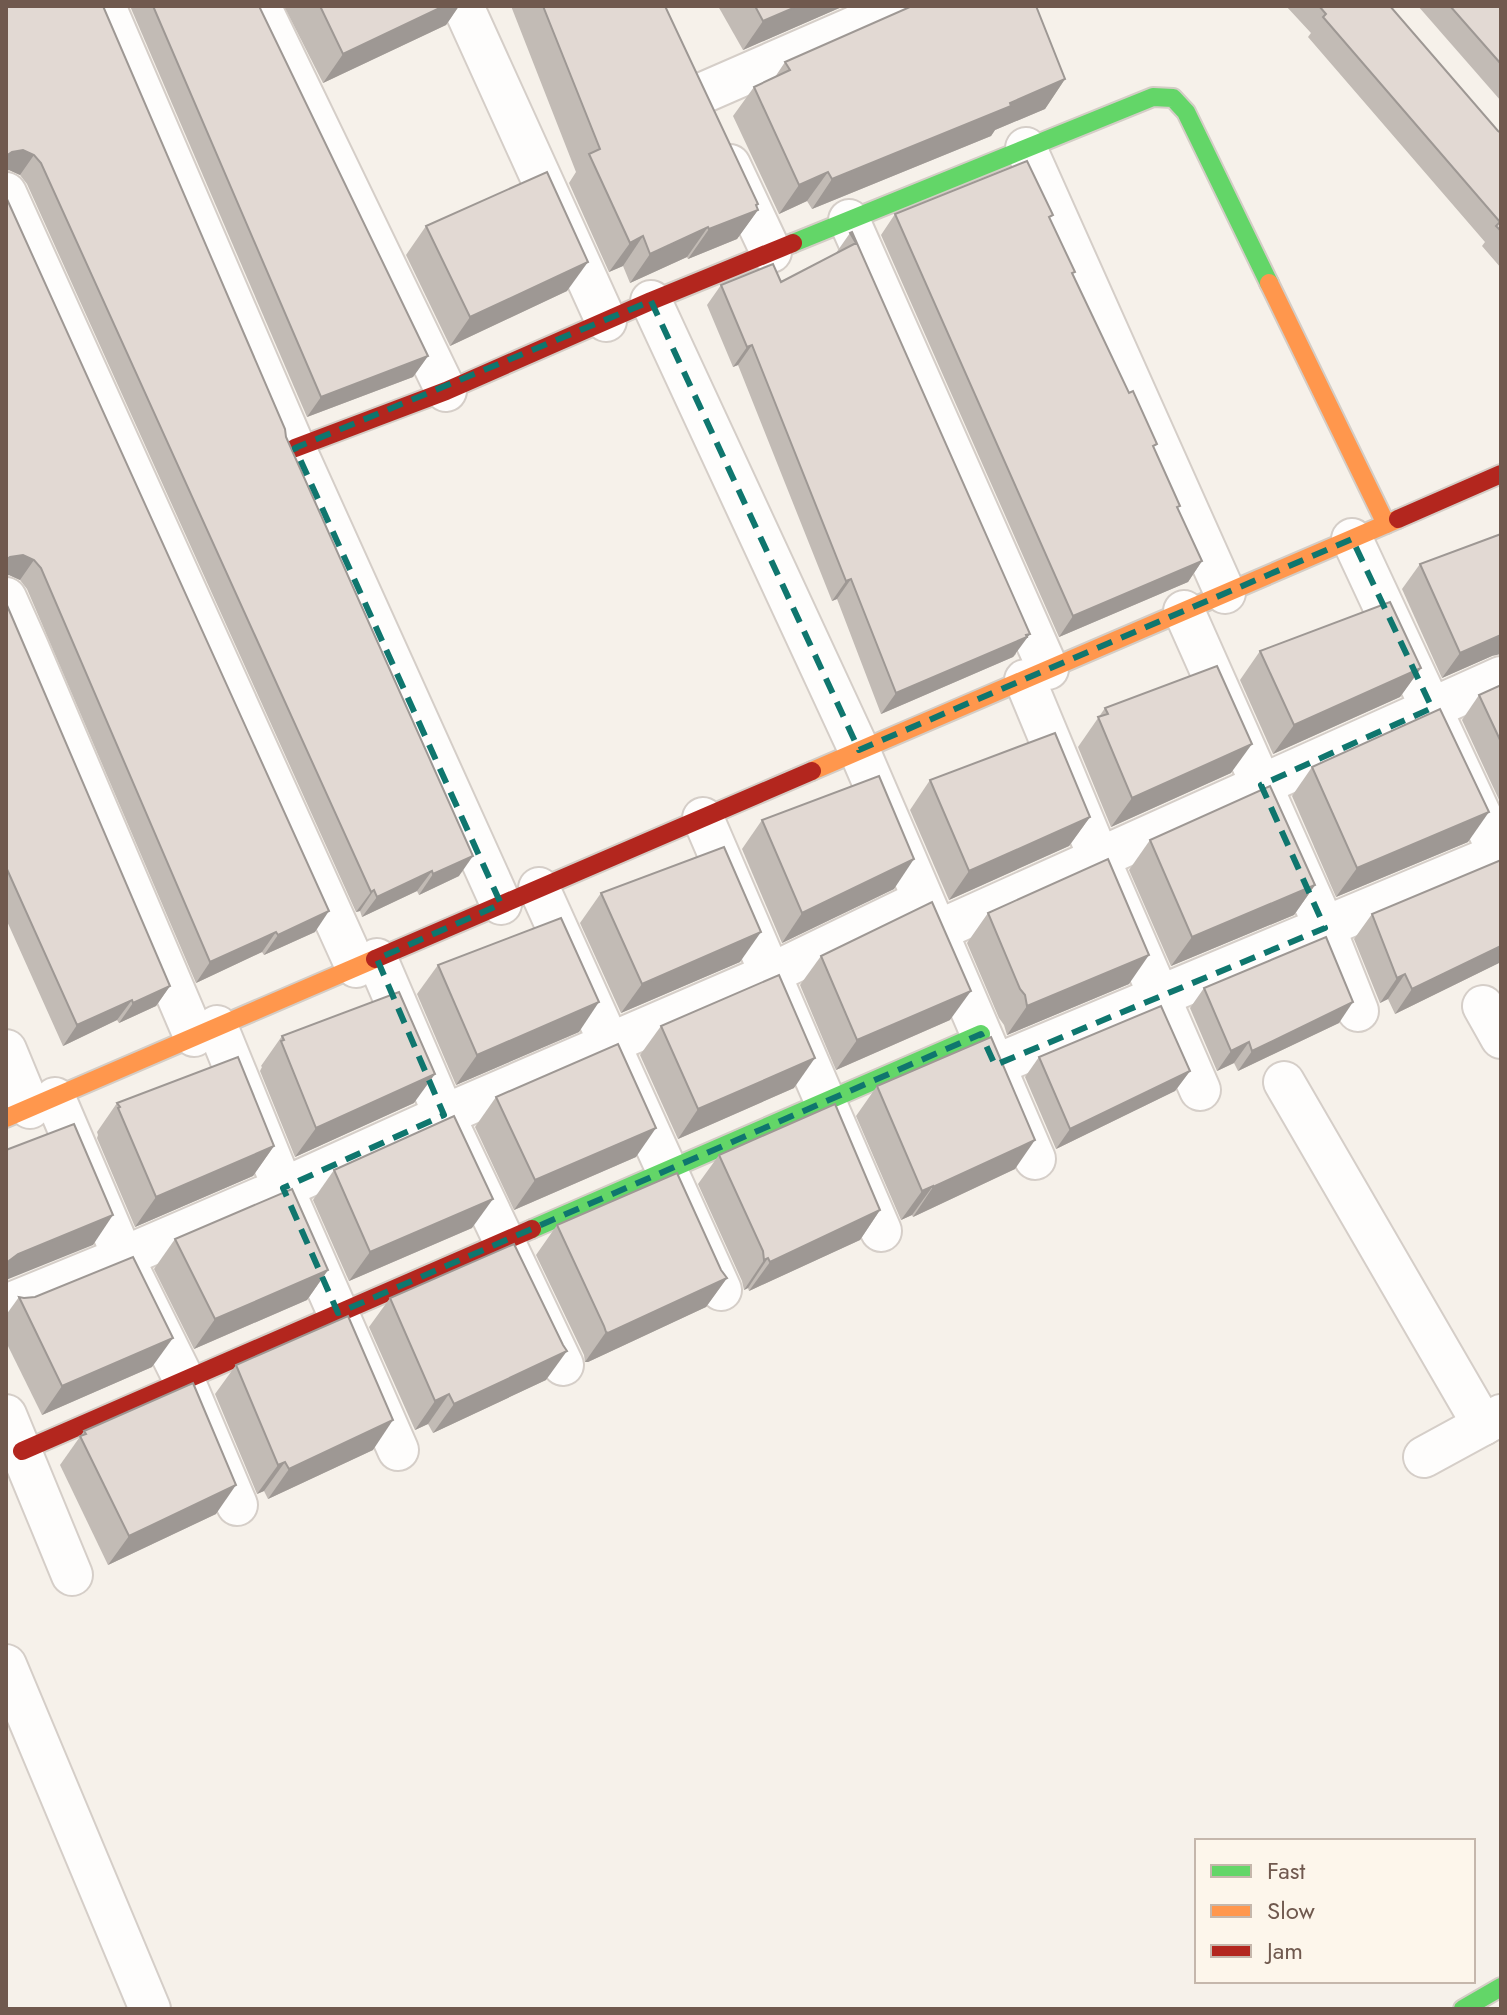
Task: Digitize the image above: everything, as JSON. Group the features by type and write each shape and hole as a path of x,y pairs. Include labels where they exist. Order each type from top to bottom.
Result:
{"street":[{"path":"105,6 295,448 501,904"},
{"path":"260,6 446,391"},
{"path":"463,6 606,321"},
{"path":"709,119 902,6"},
{"path":"680,57 771,252"},
{"path":"22,1451 826,1101 1159,997 1500,854 1432,708 1369,531 1186,112 1173,98 1153,97 651,301 446,391 295,448"},
{"path":"1026,148 1225,593"},
{"path":"6,193 367,963 444,1115 563,1365"},
{"path":"849,220 1036,674 1099,858 1200,1090"},
{"path":"651,301 859,750 1035,1159"},
{"path":"31,1108 1501,474"},
{"path":"6,598 17,653 283,1188 398,1450"},
{"path":"1184,611 1325,928 1358,1011"},
{"path":"6,1305 283,1188 770,974 930,915 1099,858 1501,677"},
{"path":"703,818 881,1231"},
{"path":"539,888 721,1290"},
{"path":"6,1050 31,1108 123,1257 184,1380 237,1505"},
{"path":"1284,1082 1492,1420 1424,1457"},
{"path":"6,1415 72,1575"},
{"path":"6,1665 150,2009"},
{"path":"1463,2009 1501,1987"}],"highlighted area":[{"path":"651,301 859,750 1352,539 1432,708 1261,785 1325,928 995,1065 981,1034 338,1313 283,1188 444,1115 377,959 501,904 295,448"}],"building":[{"path":"6,6 103,6 286,437 473,856 377,897 374,890 371,892 41,163 23,150 6,156"},
{"path":"153,6 259,6 428,356 321,397"},
{"path":"320,6 444,6 343,54"},
{"path":"543,6 665,6 758,204 758,210 708,227 650,254 643,236 630,243 589,154 600,149"},
{"path":"755,6 798,6 763,21"},
{"path":"912,6 1036,6 1065,79 1010,103 1011,106 832,179 828,172 799,185 754,87 790,70 785,62"},
{"path":"1319,6 1390,6 1501,133 1501,231 1496,226 1500,222 1323,17 1326,14"},
{"path":"1450,6 1501,6 1501,64"},
{"path":"1027,161 1053,215 1049,217 1075,272 1072,273 1157,444 1153,446 1202,561 1073,616 895,214"},
{"path":"547,172 588,262 470,317 426,226"},
{"path":"6,197 329,911 210,962 41,568 23,555 6,560"},
{"path":"852,232 1030,634 896,693 851,579 846,581 752,345 747,347 721,285 773,264 781,282 856,243"},
{"path":"1501,534 1501,635 1460,653 1420,564"},
{"path":"1390,602 1421,668 1294,725 1260,651"},
{"path":"6,603 170,986 77,1025 6,867"},
{"path":"1217,666 1252,744 1132,798 1098,717 1108,714 1105,708"},
{"path":"1501,685 1501,742 1479,695"},
{"path":"1440,709 1489,812 1357,868 1312,767"},
{"path":"1055,733 1090,817 969,871 930,780"},
{"path":"879,776 914,859 802,913 762,820"},
{"path":"1270,786 1315,885 1192,937 1150,840"},
{"path":"724,847 761,932 642,984 601,893"},
{"path":"1108,859 1149,955 1027,1006 1025,995 988,913"},
{"path":"1501,860 1501,946 1412,989 1405,974 1397,978 1372,914"},
{"path":"932,902 971,991 857,1040 821,956"},
{"path":"561,918 599,1002 477,1055 438,965"},
{"path":"1326,937 1353,1002 1252,1051 1249,1042 1231,1051 1204,988"},
{"path":"779,975 815,1058 698,1109 661,1026"},
{"path":"399,992 435,1074 316,1128 281,1041 284,1040 282,1036"},
{"path":"1161,1006 1190,1071 1070,1129 1039,1057"},
{"path":"991,1037 1035,1140 922,1191 877,1086"},
{"path":"618,1044 656,1128 535,1180 496,1097"},
{"path":"238,1057 274,1146 156,1197 117,1103"},
{"path":"835,1104 880,1210 770,1262 768,1258 764,1260 763,1251 719,1155"},
{"path":"454,1116 493,1199 370,1252 334,1170"},
{"path":"74,1124 113,1215 18,1254 6,1267 6,1150"},
{"path":"677,1173 727,1278 608,1333 557,1225"},
{"path":"292,1189 328,1270 215,1319 175,1239"},
{"path":"514,1244 567,1351 454,1404 449,1394 435,1401 390,1298"},
{"path":"133,1257 173,1338 62,1386 19,1297 35,1297"},
{"path":"348,1316 393,1420 289,1469 285,1462 278,1465 236,1365"},
{"path":"193,1383 236,1485 129,1536 80,1436 86,1434 84,1431"}],"traffic: fast":[{"path":"793,243 1153,97 1173,98 1186,112 1269,283"},
{"path":"532,1229 981,1034"},
{"path":"1463,2009 1501,1987"}],"traffic: slow":[{"path":"1269,283 1386,524"},
{"path":"812,771 1398,519"},
{"path":"6,1118 375,959"}],"traffic: jam":[{"path":"295,448 446,391 793,243"},
{"path":"1398,519 1501,474"},
{"path":"375,959 812,771"},
{"path":"22,1451 532,1229"}]}
